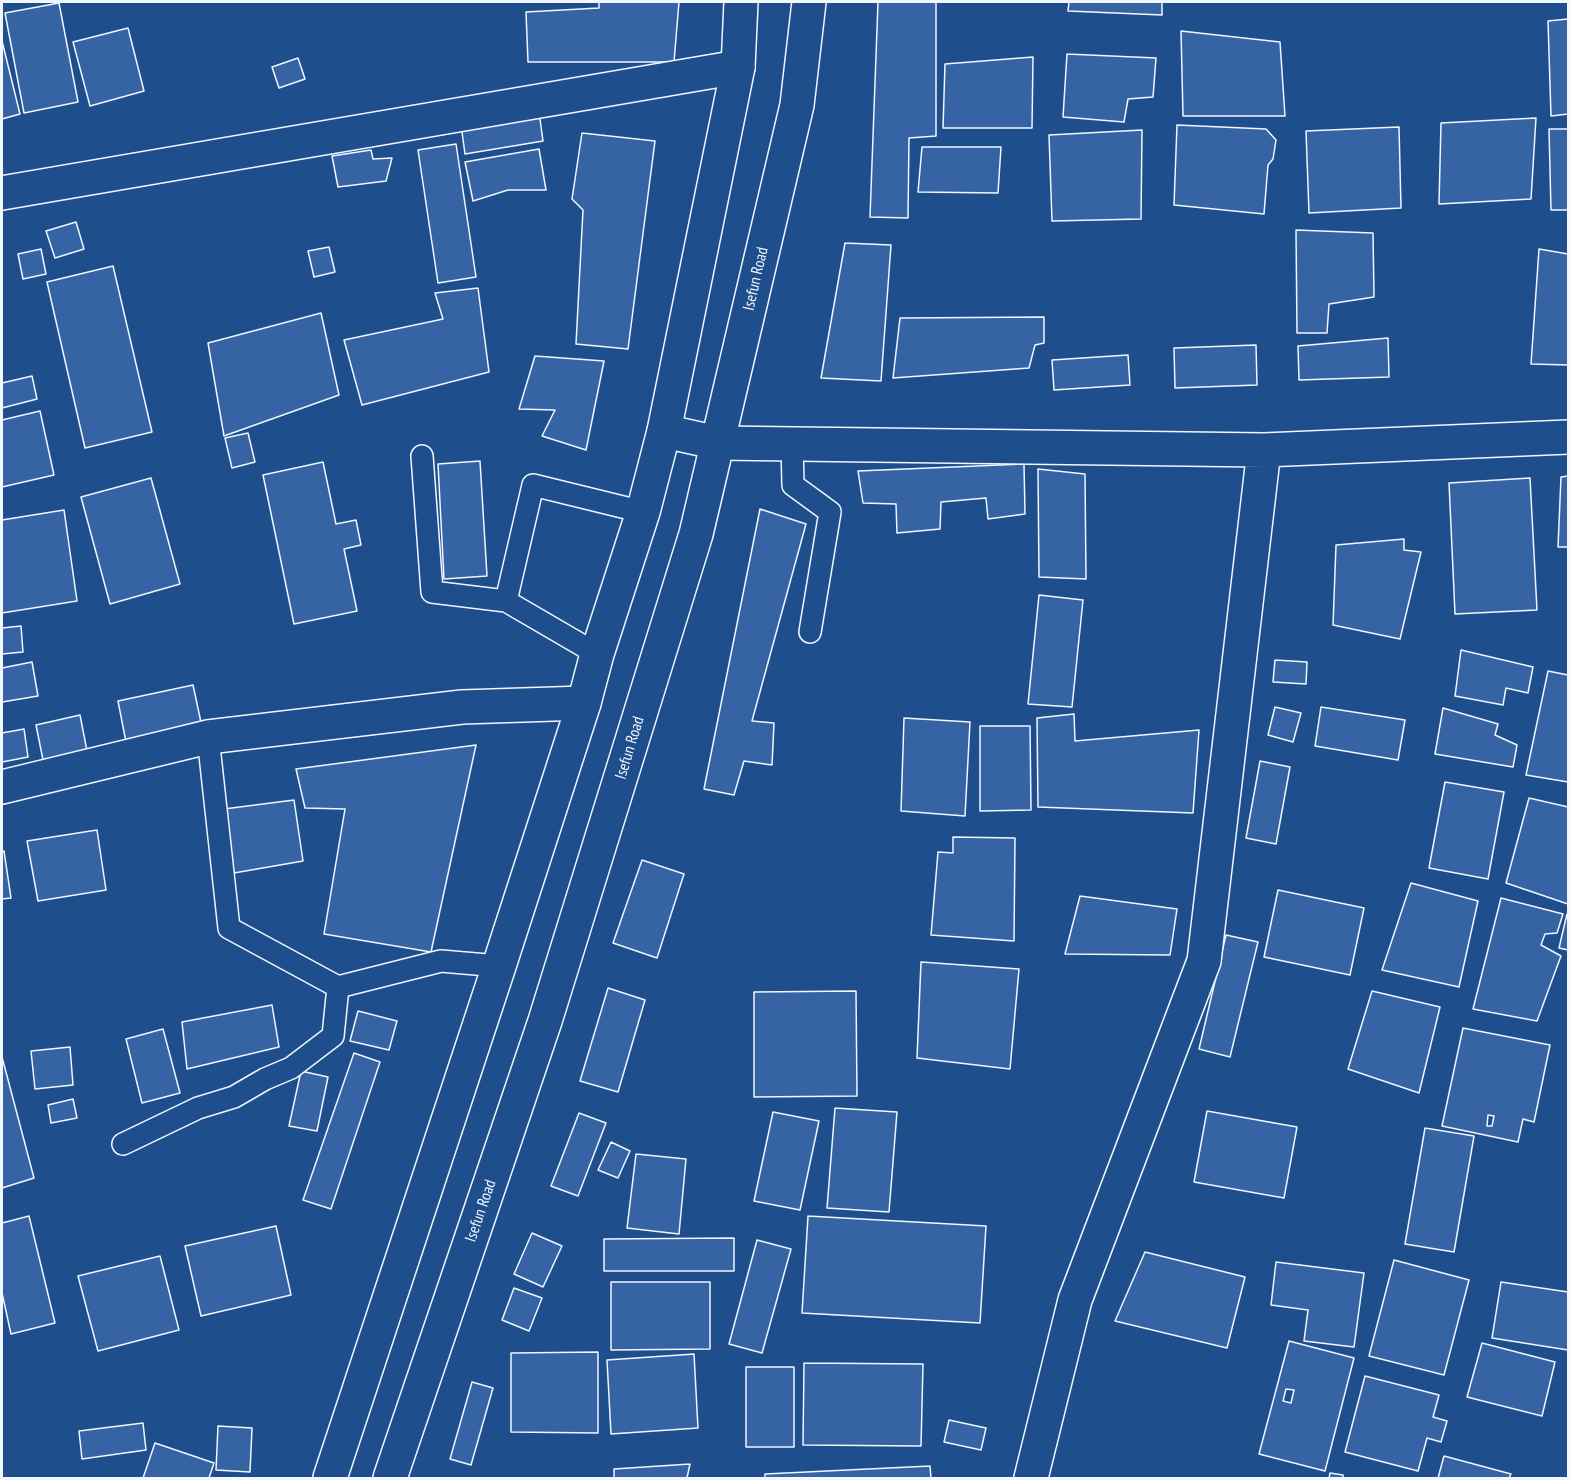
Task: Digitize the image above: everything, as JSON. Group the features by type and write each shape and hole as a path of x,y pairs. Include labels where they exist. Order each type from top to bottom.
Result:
{"street":[{"path":"330,1479 499,966 643,512 664,431 738,67 741,2"},
{"name":"Isefun Road","path":"390,1479 545,1021 696,534 797,105 809,2"},
{"path":"2,193 738,67"},
{"path":"664,431 718,443 1264,450 1569,436"},
{"path":"1031,1479 1075,1300 1204,961 1264,450"},
{"path":"2,787 208,737 462,706 584,703"}],"lane":[{"path":"792,443 793,485 830,512 810,632"},
{"path":"422,456 432,592 506,601 597,654"},
{"path":"506,601 533,485 643,512"},
{"path":"208,737 229,928 338,987 441,961 499,966"},
{"path":"123,1144 198,1108 234,1097 265,1079 291,1068 333,1036 338,987"}],"building":[{"path":"599,2 679,2 674,62 528,62 526,12 599,8"},
{"path":"878,2 936,2 936,136 909,138 908,218 870,217"},
{"path":"1069,2 1162,2 1162,15 1068,11"},
{"path":"59,3 78,102 24,113 5,13"},
{"path":"1568,19 1568,114 1551,116 1548,21"},
{"path":"128,28 144,91 90,106 73,42"},
{"path":"1181,31 1280,42 1285,116 1183,116"},
{"path":"2,41 20,114 2,119"},
{"path":"1067,54 1156,58 1153,97 1128,99 1124,122 1063,117"},
{"path":"1033,57 1032,128 943,128 945,64"},
{"path":"298,58 305,79 279,88 272,67"},
{"path":"539,112 543,141 465,154 461,125"},
{"path":"1536,118 1531,199 1439,204 1441,123"},
{"path":"1177,125 1266,129 1276,140 1273,159 1268,165 1264,214 1174,205"},
{"path":"1399,127 1401,208 1309,213 1306,131"},
{"path":"1549,129 1568,129 1568,210 1551,210"},
{"path":"1142,130 1141,219 1052,221 1049,135"},
{"path":"582,133 655,141 628,349 576,344 583,210 572,199"},
{"path":"456,144 476,277 438,283 418,150"},
{"path":"922,147 1001,147 998,193 918,192"},
{"path":"539,149 546,190 508,190 473,201 465,162"},
{"path":"371,150 373,159 392,158 386,181 338,187 332,156"},
{"path":"76,222 84,249 55,258 46,231"},
{"path":"1296,230 1373,233 1374,297 1329,304 1327,333 1297,333"},
{"path":"845,243 891,245 881,381 821,378"},
{"path":"329,247 335,272 314,277 308,251"},
{"path":"41,249 46,274 23,279 18,254"},
{"path":"1539,249 1568,254 1568,365 1531,364"},
{"path":"113,266 152,432 85,448 47,282"},
{"path":"478,288 489,372 362,405 344,340 443,319 435,293"},
{"path":"321,313 339,395 224,436 208,343"},
{"path":"1044,317 1044,343 1035,345 1029,368 893,378 900,318"},
{"path":"1388,338 1389,377 1299,380 1298,346"},
{"path":"1256,345 1257,385 1175,388 1174,348"},
{"path":"1128,355 1130,385 1054,390 1052,360"},
{"path":"535,356 604,361 586,450 542,436 555,410 519,409"},
{"path":"32,376 37,399 2,408 2,383"},
{"path":"40,411 54,475 2,487 2,420"},
{"path":"248,433 255,462 232,468 225,438"},
{"path":"480,461 487,576 444,579 438,464"},
{"path":"323,462 336,524 356,520 361,545 344,549 357,611 294,624 263,475"},
{"path":"1024,464 1025,514 988,519 986,498 941,502 940,529 897,533 896,504 863,503 858,471"},
{"path":"1038,469 1085,474 1086,579 1039,577"},
{"path":"1568,476 1568,547 1558,547 1561,477"},
{"path":"151,478 180,584 110,604 81,497"},
{"path":"1530,478 1537,610 1455,614 1449,483"},
{"path":"760,509 806,524 752,721 774,723 772,765 744,761 734,795 704,789"},
{"path":"64,510 77,601 2,613 2,520"},
{"path":"1404,539 1404,550 1421,552 1400,639 1333,625 1336,545"},
{"path":"1039,595 1083,600 1072,707 1028,704"},
{"path":"21,626 23,652 2,654 2,628"},
{"path":"1461,650 1533,667 1528,693 1506,688 1503,705 1455,696"},
{"path":"1275,660 1307,662 1306,684 1273,682"},
{"path":"32,662 38,696 2,702 2,668"},
{"path":"1548,671 1568,675 1568,782 1526,775"},
{"path":"193,685 202,727 126,742 118,701"},
{"path":"1275,707 1301,713 1293,742 1268,735"},
{"path":"1321,707 1405,720 1398,760 1315,746"},
{"path":"1443,708 1498,724 1495,735 1517,745 1513,767 1435,754"},
{"path":"1074,714 1075,741 1199,730 1193,813 1038,807 1037,718"},
{"path":"80,715 88,756 44,765 36,725"},
{"path":"904,718 970,722 965,816 901,811"},
{"path":"980,726 1030,726 1031,810 980,811"},
{"path":"24,729 28,757 2,762 2,733"},
{"path":"476,745 431,952 324,934 345,809 305,808 296,769"},
{"path":"1260,761 1290,767 1276,844 1246,838"},
{"path":"1445,782 1504,792 1488,879 1429,868"},
{"path":"1529,798 1568,807 1568,904 1506,883"},
{"path":"294,800 303,861 234,873 224,809"},
{"path":"97,830 106,890 38,901 27,841"},
{"path":"953,837 1015,838 1014,941 931,935 938,852 953,853"},
{"path":"4,851 11,898 2,899 2,852"},
{"path":"642,860 684,874 657,958 613,943"},
{"path":"1411,883 1478,901 1459,987 1382,970"},
{"path":"1278,890 1364,908 1350,975 1264,957"},
{"path":"1080,896 1177,909 1170,955 1065,954"},
{"path":"1501,898 1563,914 1557,933 1545,934 1541,945 1561,956 1537,1021 1473,1009"},
{"path":"1568,914 1568,950 1559,948"},
{"path":"1226,935 1258,942 1230,1057 1199,1049"},
{"path":"921,962 1019,969 1010,1069 917,1058"},
{"path":"608,988 645,1000 618,1092 580,1081"},
{"path":"856,991 857,1096 754,1097 754,992"},
{"path":"1372,991 1440,1007 1419,1093 1348,1069"},
{"path":"272,1005 279,1047 187,1069 182,1022"},
{"path":"358,1011 397,1021 389,1050 350,1041"},
{"path":"1463,1028 1550,1045 1534,1122 1523,1119 1518,1142 1442,1126","holes":["1488,1115 1494,1116 1492,1126 1487,1126"]},
{"path":"163,1029 180,1093 142,1103 126,1039"},
{"path":"70,1047 73,1085 35,1089 31,1051"},
{"path":"354,1053 380,1062 331,1209 303,1200"},
{"path":"2,1057 34,1178 2,1188"},
{"path":"301,1071 328,1077 317,1131 289,1126"},
{"path":"73,1099 77,1118 51,1123 48,1105"},
{"path":"835,1108 897,1112 889,1212 827,1208"},
{"path":"1207,1111 1297,1127 1284,1198 1194,1182"},
{"path":"773,1112 819,1121 800,1210 754,1201"},
{"path":"579,1113 606,1123 578,1196 551,1186"},
{"path":"1425,1128 1474,1136 1454,1252 1405,1244"},
{"path":"611,1142 630,1151 618,1178 598,1170"},
{"path":"636,1154 686,1159 679,1234 627,1228"},
{"path":"29,1216 55,1323 11,1334 2,1293 2,1223"},
{"path":"808,1216 986,1226 980,1323 802,1313"},
{"path":"276,1226 291,1295 201,1316 185,1246"},
{"path":"532,1233 562,1246 543,1287 514,1274"},
{"path":"734,1238 734,1271 604,1271 604,1239"},
{"path":"757,1240 791,1249 762,1353 729,1344"},
{"path":"1145,1252 1245,1277 1227,1348 1115,1321"},
{"path":"160,1256 179,1330 98,1351 78,1276"},
{"path":"1394,1260 1469,1280 1444,1375 1369,1356"},
{"path":"1276,1262 1364,1273 1354,1347 1304,1341 1308,1310 1271,1305"},
{"path":"611,1282 710,1282 710,1349 611,1350"},
{"path":"1501,1282 1568,1292 1568,1350 1492,1338"},
{"path":"514,1288 542,1298 529,1331 502,1320"},
{"path":"1289,1341 1354,1358 1325,1471 1259,1454","holes":["1286,1389 1294,1390 1291,1403 1283,1401"]},
{"path":"1482,1343 1555,1362 1542,1416 1467,1397"},
{"path":"598,1352 598,1433 511,1432 511,1353"},
{"path":"694,1354 698,1428 611,1434 607,1360"},
{"path":"804,1363 923,1364 921,1446 803,1445"},
{"path":"746,1367 794,1367 794,1447 746,1447"},
{"path":"1365,1376 1439,1395 1433,1417 1447,1421 1441,1442 1427,1438 1418,1471 1345,1452"},
{"path":"472,1382 493,1388 471,1465 450,1459"},
{"path":"949,1420 986,1428 981,1450 944,1442"},
{"path":"143,1423 146,1450 82,1459 79,1431"},
{"path":"218,1426 252,1428 250,1472 216,1470"},
{"path":"155,1443 214,1463 209,1478 143,1478"},
{"path":"1444,1456 1511,1474 1509,1478 1438,1478"},
{"path":"690,1464 687,1478 614,1478 614,1469"},
{"path":"930,1466 931,1478 765,1478 765,1474"},
{"path":"1330,1473 1343,1475 1343,1478 1329,1478"}]}
